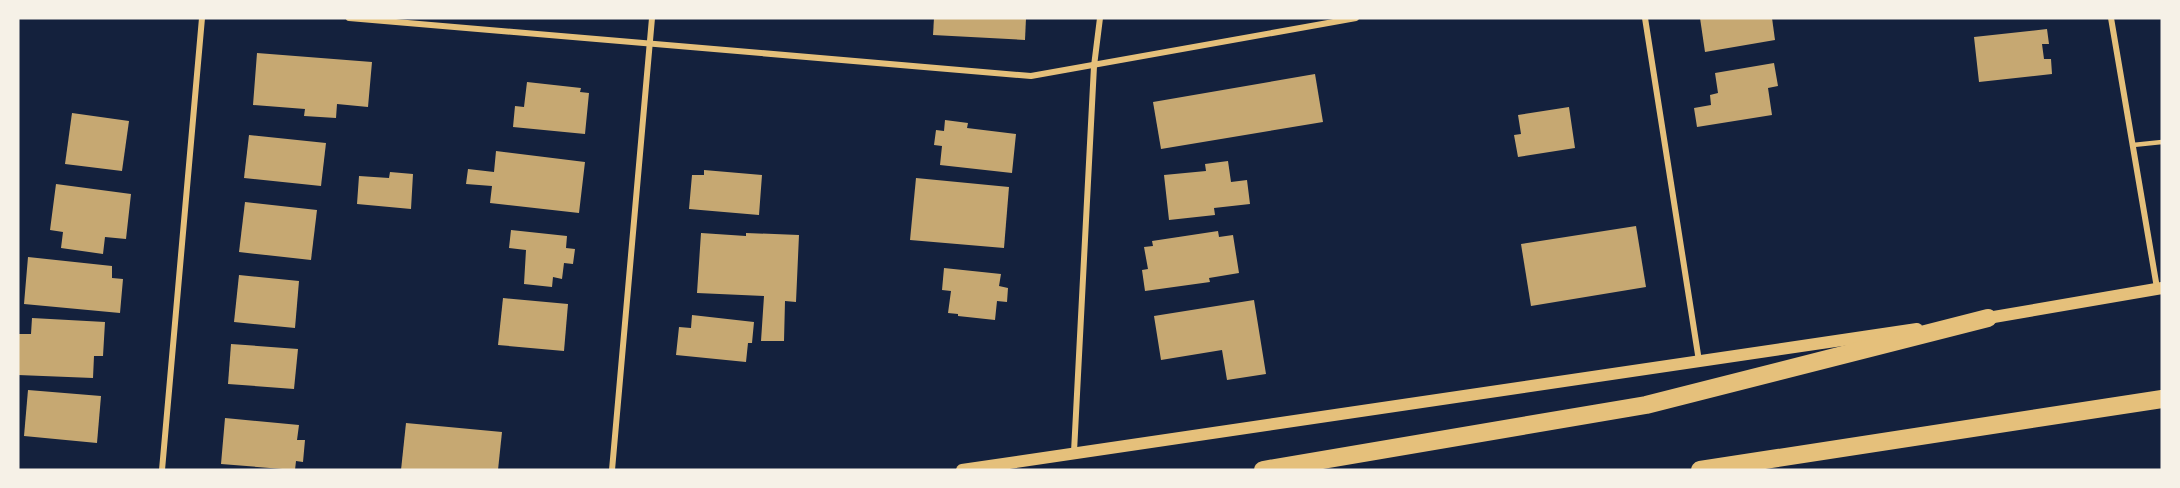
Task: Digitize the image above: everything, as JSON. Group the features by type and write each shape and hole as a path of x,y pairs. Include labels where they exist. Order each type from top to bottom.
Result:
{"highway":[{"path":"1263,470 1646,405 1989,318"},
{"path":"1700,470 2162,399"}],"main road":[{"path":"963,470 1989,318 2160,288"}],"street":[{"path":"162,470 202,18"},
{"path":"349,18 1031,76 1356,18"},
{"path":"612,470 652,18"},
{"path":"1074,452 1094,66 1100,18"},
{"path":"1645,18 1699,361"},
{"path":"2111,18 2160,288"}],"lane":[{"path":"2133,145 2162,142"}],"building":[{"path":"934,18 1026,18 1025,40 933,35"},
{"path":"1700,18 1772,18 1775,40 1705,52"},
{"path":"2047,29 2049,44 2042,44 2044,59 2051,59 2052,74 1979,82 1974,37"},
{"path":"257,53 372,62 368,107 337,104 336,118 304,116 305,109 253,105"},
{"path":"1774,63 1778,86 1768,88 1772,115 1697,127 1694,108 1711,105 1710,95 1718,93 1715,73"},
{"path":"1315,74 1323,122 1161,149 1153,102"},
{"path":"527,82 581,88 580,92 589,93 585,134 513,127 515,106 524,107"},
{"path":"1569,107 1575,148 1518,157 1514,135 1521,134 1518,115"},
{"path":"72,113 129,121 122,171 65,164"},
{"path":"945,120 968,123 967,128 1016,134 1012,173 940,165 942,146 934,145 936,130 944,131"},
{"path":"249,135 326,143 321,186 244,178"},
{"path":"496,151 585,162 579,213 490,203 492,186 466,184 468,169 494,172"},
{"path":"1228,161 1231,182 1247,180 1250,204 1214,208 1215,215 1169,220 1164,175 1206,171 1205,164"},
{"path":"704,170 762,175 759,215 689,209 692,175 704,175"},
{"path":"390,172 413,174 411,209 357,204 359,176 389,178"},
{"path":"916,178 1009,187 1004,248 910,240"},
{"path":"56,184 131,194 126,239 105,237 103,254 61,248 63,232 50,230"},
{"path":"245,202 317,210 311,260 239,252"},
{"path":"1636,226 1646,287 1531,306 1521,244"},
{"path":"511,230 567,236 566,248 575,249 573,264 564,263 562,279 553,277 552,287 524,284 526,250 509,248"},
{"path":"1218,231 1219,237 1233,235 1239,273 1209,278 1210,282 1145,291 1142,270 1148,269 1144,247 1153,246 1152,241"},
{"path":"701,233 746,236 746,233 799,235 796,302 785,301 784,341 761,341 764,296 697,293"},
{"path":"28,257 112,266 112,278 123,279 120,313 24,304"},
{"path":"944,268 1001,274 999,286 1008,288 1007,302 997,301 995,320 948,313 951,291 942,290"},
{"path":"239,275 299,281 295,328 234,322"},
{"path":"503,298 568,304 564,351 498,345"},
{"path":"1254,300 1266,374 1227,380 1222,350 1161,360 1154,316"},
{"path":"692,315 754,322 752,343 748,343 746,362 676,355 679,327 691,328"},
{"path":"32,318 105,322 103,356 94,356 93,378 18,375 18,334 31,334"},
{"path":"231,344 298,349 294,389 228,384"},
{"path":"28,390 101,396 97,443 24,436"},
{"path":"225,418 299,425 297,440 305,440 303,462 296,461 295,470 221,464"},
{"path":"406,423 502,432 498,470 401,470"}]}
